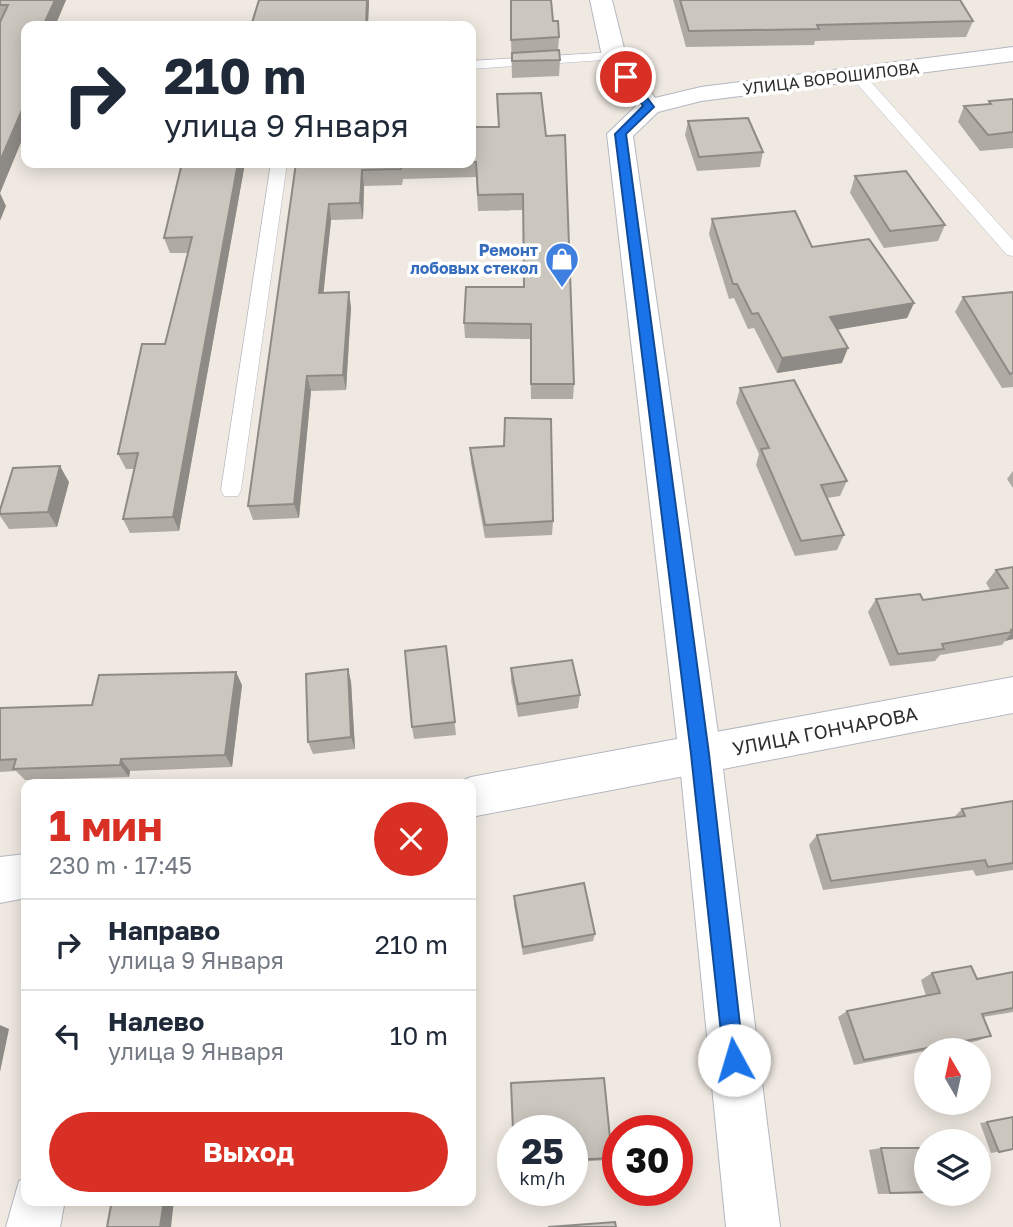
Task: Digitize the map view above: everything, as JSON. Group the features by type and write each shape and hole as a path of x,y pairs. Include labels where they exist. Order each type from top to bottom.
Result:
{"street":[{"path":"601,0 614,57 649,107 620,134 700,754 752,1227"},
{"name":"УЛИЦА ВОРОШИЛОВА","path":"649,107 701,94 1013,54"},
{"name":"УЛИЦА ГОНЧАРОВА","path":"476,796 1013,695"},
{"path":"0,880 21,877"},
{"path":"33,1227 37,1206"}],"lane":[{"path":"476,65 614,57"},
{"path":"857,75 1013,250"},
{"path":"231,490 278,168"}],"building":[{"path":"0,0 55,0 45,21 21,21 21,112 0,161 0,22 8,5 0,5"},
{"path":"259,0 367,0 366,21 253,21"},
{"path":"511,0 551,0 553,21 558,21 559,37 511,40"},
{"path":"680,0 960,0 973,21 817,25 819,29 689,31"},
{"path":"559,50 560,60 512,61 512,53"},
{"path":"541,93 546,136 565,135 574,384 531,384 531,324 464,323 466,287 524,287 523,194 478,195 476,127 499,127 497,94"},
{"path":"1013,99 1013,132 988,135 964,106 991,104 989,101"},
{"path":"748,118 763,152 699,157 688,121"},
{"path":"181,168 237,168 173,517 123,519 138,453 118,454 142,344 165,344 192,237 164,238"},
{"path":"295,168 401,168 362,170 360,203 329,204 319,293 349,292 343,375 307,376 294,504 248,506"},
{"path":"906,171 945,225 890,231 855,176"},
{"path":"795,211 812,247 869,239 914,303 830,317 848,348 782,358 758,313 752,314 737,284 733,284 712,219"},
{"path":"1013,292 1013,373 1010,374 963,297"},
{"path":"794,380 847,481 821,485 844,535 801,541 761,449 769,448 740,388"},
{"path":"505,418 551,419 553,521 485,525 470,448 504,446"},
{"path":"60,466 48,512 0,514 13,468"},
{"path":"1013,567 1012,632 942,644 944,649 898,654 876,599 920,594 923,600 1008,588 996,570"},
{"path":"446,646 455,722 412,727 405,651"},
{"path":"572,660 580,695 518,704 511,668"},
{"path":"348,669 351,737 308,742 306,674"},
{"path":"236,672 225,755 121,759 120,765 13,769 16,759 0,760 0,708 92,705 99,675"},
{"path":"1013,801 1013,863 988,867 985,860 831,881 817,835 965,816 962,809"},
{"path":"584,883 595,934 523,947 514,896"},
{"path":"971,966 977,979 1013,972 1013,1008 982,1014 991,1036 914,1038 914,1051 864,1060 847,1011 940,993 932,973"},
{"path":"604,1078 608,1115 602,1115 602,1158 588,1159 588,1115 512,1115 511,1083"},
{"path":"1013,1117 1013,1149 999,1152 987,1122"},
{"path":"881,1148 914,1148 914,1192 890,1193"},
{"path":"111,1206 163,1206 160,1227 107,1227"},
{"path":"615,1222 616,1227 548,1227"}],"place":[{"name":"Ремонт лобовых стекол","path":"562,289"}],"route":[{"path":"626,77 649,107 620,134 700,754 734,1060"}]}
